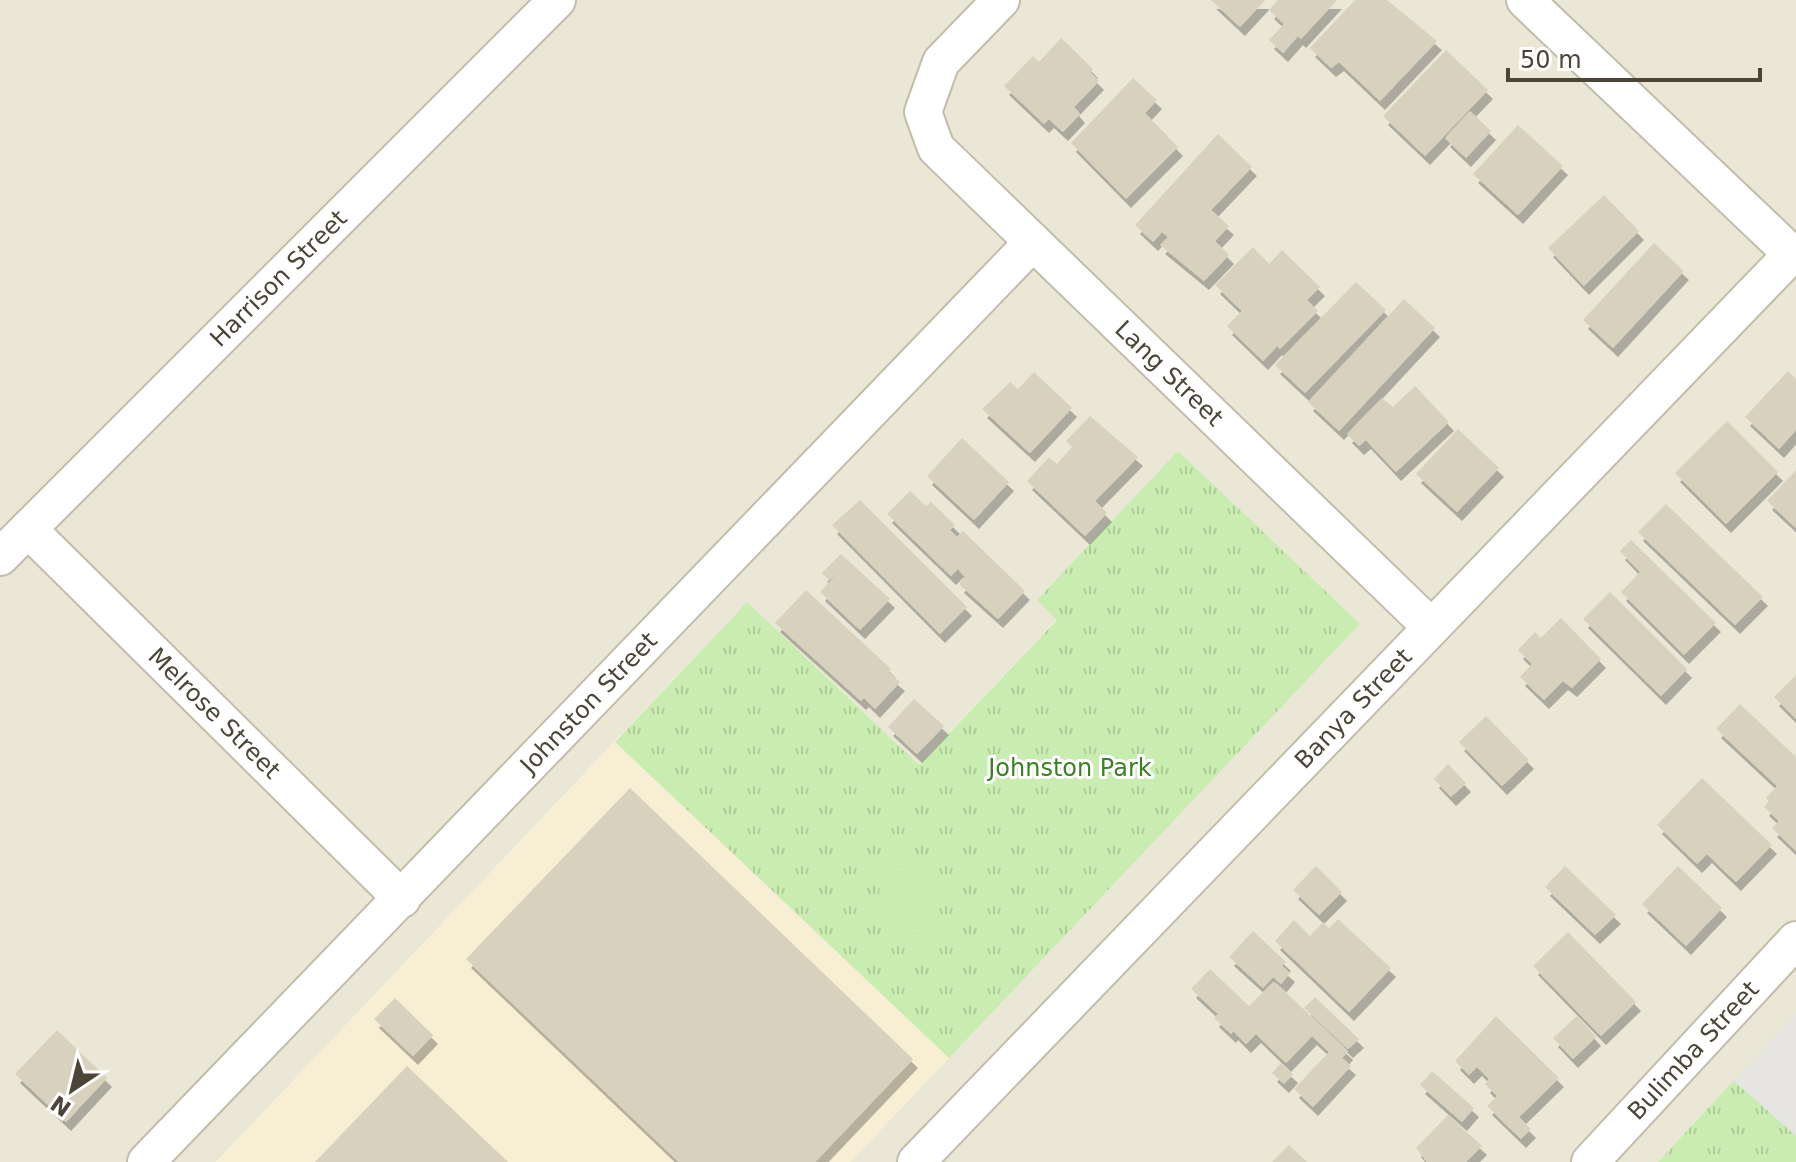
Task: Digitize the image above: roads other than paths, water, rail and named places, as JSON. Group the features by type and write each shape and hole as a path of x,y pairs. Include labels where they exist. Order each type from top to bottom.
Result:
{"street":[{"name":"Harrison Street","path":"0,557 557,0"},
{"name":"Lang Street","path":"1001,0 941,62 923,112 936,148 1430,626"},
{"path":"1525,0 1794,256"},
{"name":"Johnston Street","path":"146,1162 1033,242"},
{"name":"Banya Street","path":"916,1162 1430,626 1794,256"},
{"name":"Melrose Street","path":"28,529 402,899"},
{"name":"Bulimba Street","path":"1590,1162 1796,940"}],"park label":[{"name":"Johnston Park","path":"1070,768"}]}
